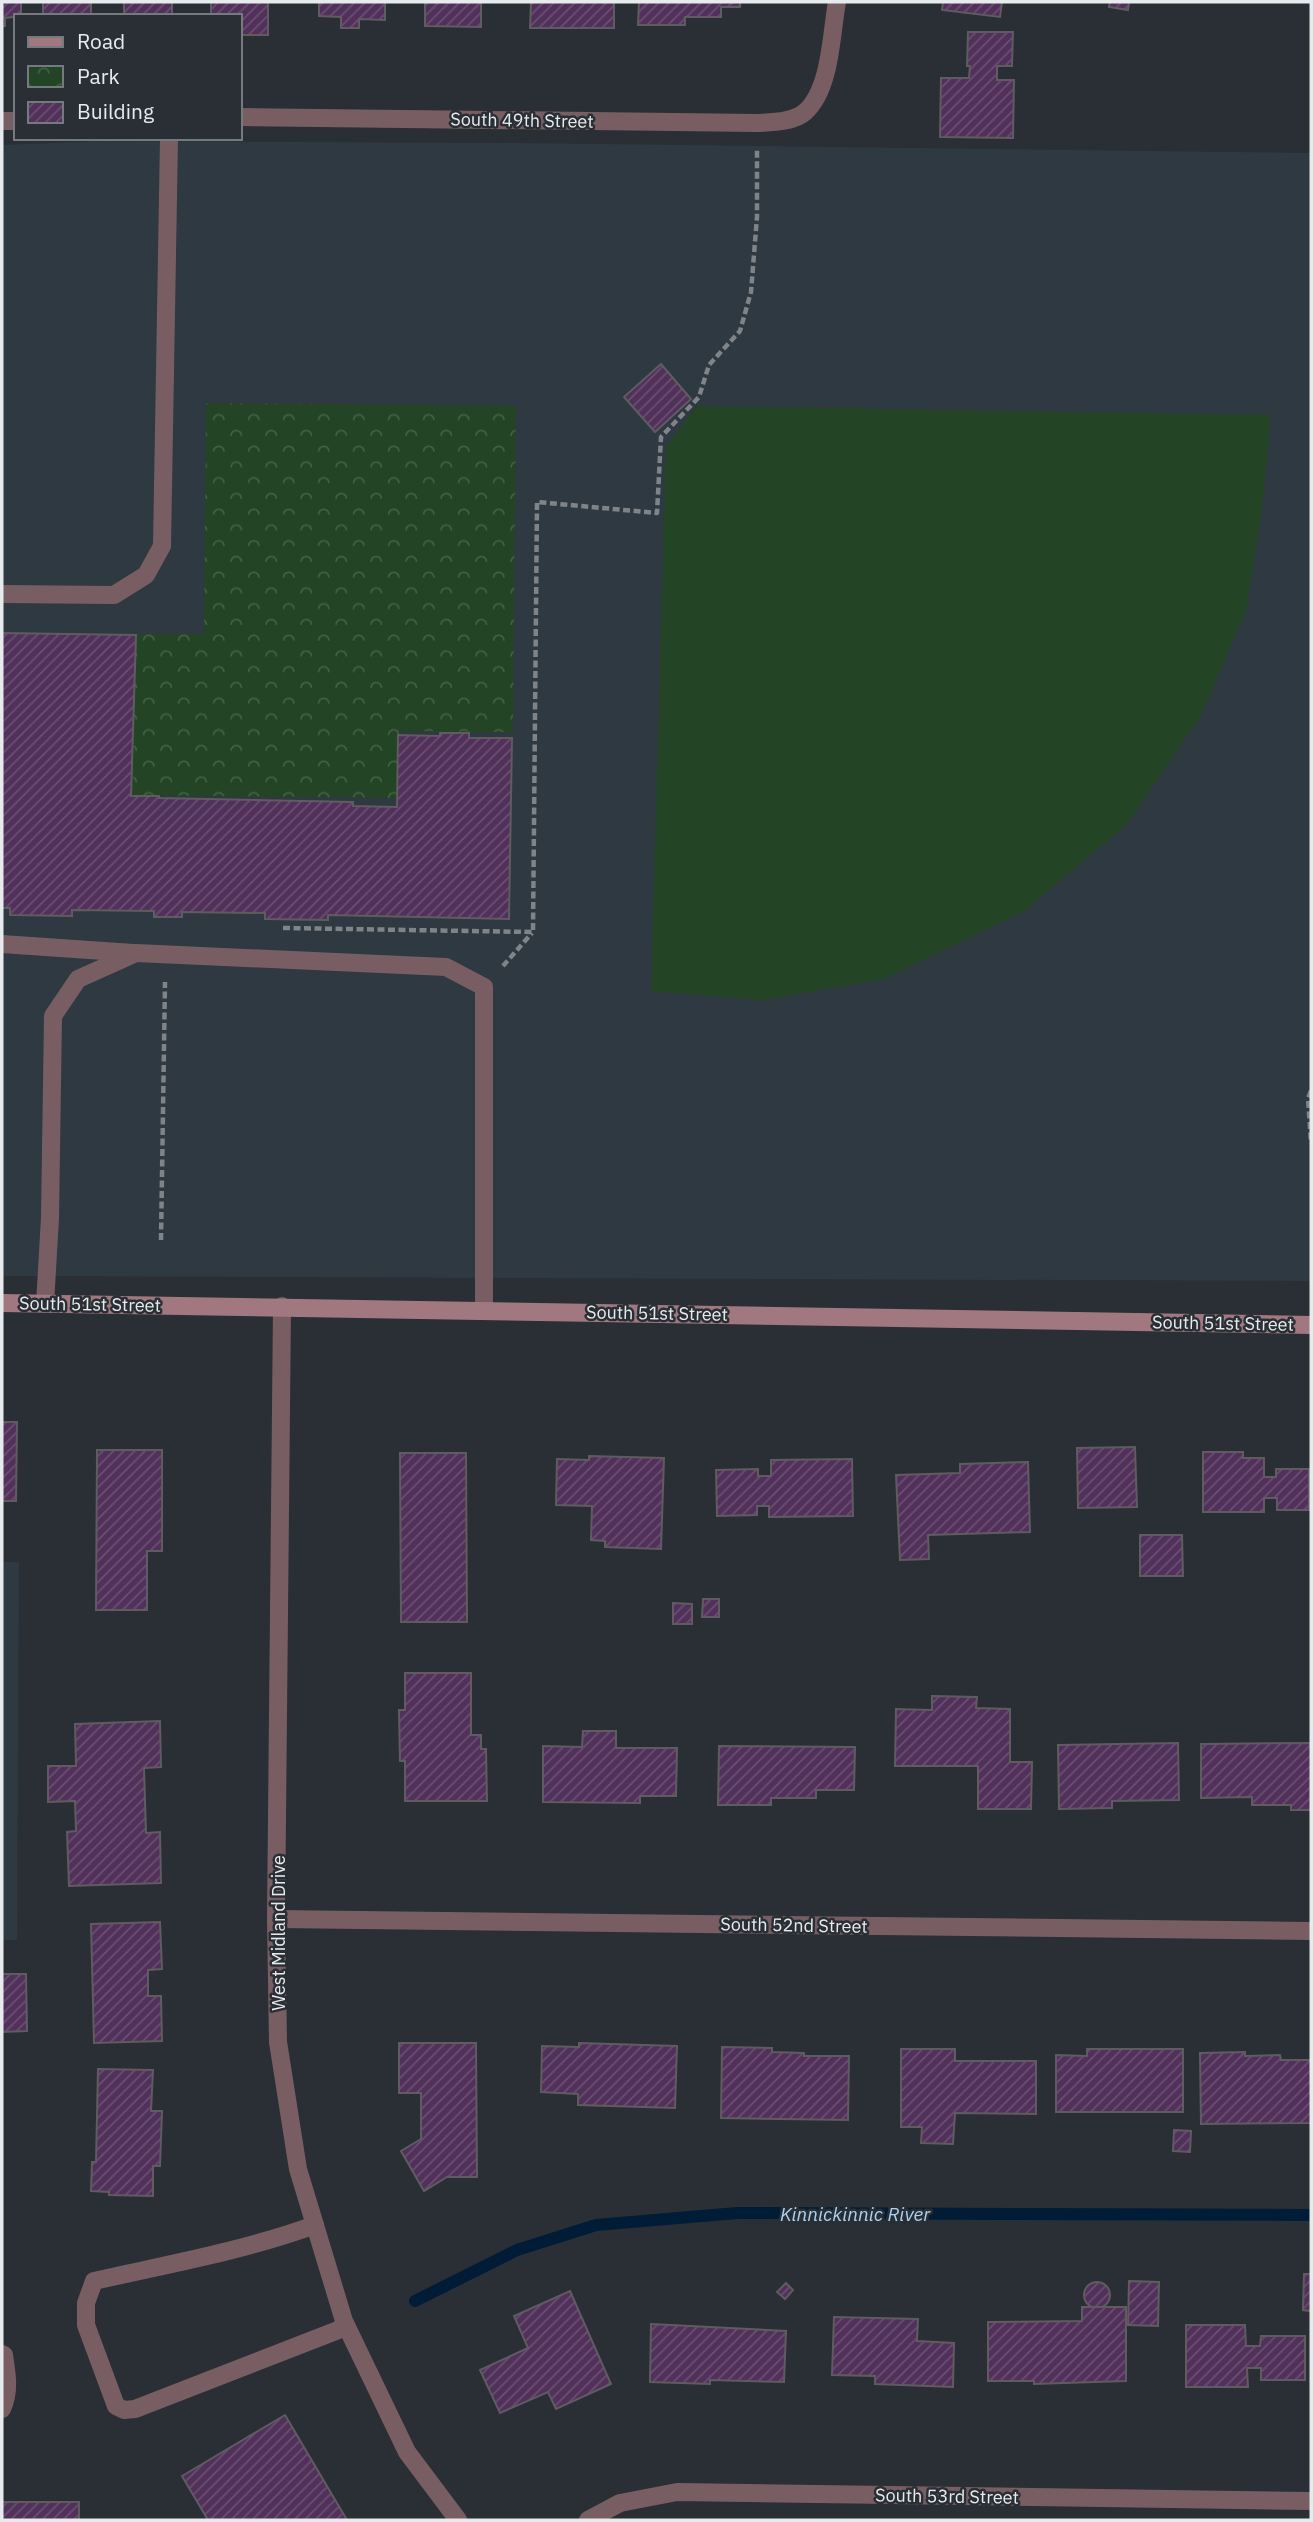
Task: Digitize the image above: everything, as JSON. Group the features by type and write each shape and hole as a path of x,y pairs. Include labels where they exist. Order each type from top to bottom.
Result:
{"street":[{"name":"South 49th Street","path":"242,117 757,123 780,121 804,114 817,96 827,66 836,2"},
{"path":"2,594 114,595 146,575 162,546 169,140"},
{"path":"2,944 166,955 446,967 484,987 484,1310"},
{"path":"45,1304 50,1218 53,1016 78,979 136,953"},
{"name":"South 51st Street","path":"2,1303 1311,1325"},
{"name":"West Midland Drive","path":"282,1306 276,1919 278,2042 298,2169 346,2327 407,2452 458,2520"},
{"name":"South 52nd Street","path":"276,1919 1311,1931"},
{"path":"315,2225 206,2258 94,2281 86,2303 86,2325 116,2406 124,2410 135,2409 346,2327"},
{"path":"2,2354 8,2383 2,2409"},
{"name":"South 53rd Street","path":"588,2520 620,2503 677,2492 1311,2501"}],"path":[{"path":"484,987 533,933 537,502 657,513 660,437 699,397 709,365 740,331 751,292 757,217 757,123"},
{"path":"275,928 533,933"},
{"path":"161,1240 166,955"},
{"path":"1311,1091 1308,1098 1311,1143"}],"shaded area":[{"path":"102,141 519,143 1311,153 1311,1281 2,1276 2,145"},
{"path":"2,1562 19,1562 17,1940 2,1940"}],"green space":[{"path":"206,403 516,406 513,732 399,731 398,798 133,795 135,634 204,634"},
{"path":"697,406 1271,415 1262,509 1246,611 1201,715 1128,823 1024,911 884,979 762,1000 651,991 666,446"}],"building":[{"path":"2,2 21,2 21,14 5,18 5,26 2,26"},
{"path":"43,2 91,2 91,14 43,14"},
{"path":"124,2 172,2 172,14 124,14"},
{"path":"211,2 268,2 268,35 242,35 242,14 211,14"},
{"path":"319,2 385,2 385,20 359,19 359,28 341,28 341,17 319,16"},
{"path":"425,2 481,2 481,27 425,26"},
{"path":"531,2 614,2 614,28 530,28"},
{"path":"639,2 740,2 740,7 721,7 721,17 685,17 685,25 638,25"},
{"path":"943,2 1002,2 1000,17 942,10"},
{"path":"1110,2 1129,2 1128,10 1109,7"},
{"path":"968,32 1013,32 1012,66 997,66 997,80 1014,80 1013,138 940,137 941,78 969,78"},
{"path":"661,364 691,399 655,432 624,397"},
{"path":"2,633 136,635 131,796 353,802 353,806 397,807 398,735 440,736 440,733 469,733 469,738 512,738 509,919 328,915 328,920 265,919 265,913 182,912 182,917 154,917 154,911 72,910 72,916 10,915 10,908 2,908"},
{"path":"2,1422 17,1422 16,1501 2,1501"},
{"path":"1135,1447 1137,1507 1078,1508 1077,1448"},
{"path":"97,1450 162,1450 162,1551 147,1551 147,1610 96,1610"},
{"path":"1203,1452 1243,1452 1243,1458 1264,1458 1264,1477 1276,1477 1276,1469 1309,1469 1309,1510 1277,1510 1277,1498 1264,1498 1264,1512 1203,1512"},
{"path":"400,1453 466,1453 467,1622 401,1622"},
{"path":"589,1456 664,1458 661,1549 605,1547 605,1541 591,1540 592,1506 556,1505 557,1459 589,1460"},
{"path":"852,1459 853,1516 769,1517 769,1506 757,1506 757,1515 717,1516 716,1470 758,1469 758,1476 771,1476 771,1460"},
{"path":"1028,1462 1030,1532 928,1535 929,1559 900,1560 896,1475 960,1473 960,1464"},
{"path":"1140,1535 1182,1535 1183,1576 1140,1576"},
{"path":"703,1599 719,1599 719,1617 702,1617"},
{"path":"673,1603 692,1604 692,1624 673,1624"},
{"path":"405,1673 471,1673 471,1735 481,1735 481,1749 486,1749 487,1801 405,1801 405,1761 400,1761 399,1710 405,1710"},
{"path":"932,1696 977,1697 976,1708 1010,1709 1010,1762 1032,1762 1031,1809 978,1809 978,1766 895,1766 896,1709 932,1710"},
{"path":"160,1721 161,1767 144,1768 146,1833 160,1832 161,1883 69,1886 67,1832 76,1831 75,1801 48,1802 48,1766 76,1766 75,1724"},
{"path":"583,1731 616,1731 616,1748 677,1748 676,1796 640,1796 640,1803 543,1802 543,1746 582,1747"},
{"path":"1178,1743 1179,1800 1112,1801 1112,1808 1059,1809 1058,1745"},
{"path":"1311,1743 1311,1810 1291,1810 1291,1805 1252,1805 1252,1797 1201,1798 1201,1744"},
{"path":"719,1746 855,1747 854,1790 816,1790 816,1798 771,1798 771,1805 718,1805"},
{"path":"160,1922 162,1969 148,1970 148,1996 161,1996 162,2041 94,2043 91,1924"},
{"path":"2,1974 26,1974 27,2031 2,2032"},
{"path":"399,2043 476,2043 477,2177 447,2177 424,2191 401,2151 421,2139 421,2093 399,2093"},
{"path":"579,2043 677,2046 675,2108 578,2105 578,2094 541,2092 542,2046 579,2047"},
{"path":"722,2047 772,2048 772,2052 804,2053 804,2056 849,2056 848,2120 721,2118"},
{"path":"901,2049 955,2049 955,2061 1036,2061 1036,2114 955,2113 953,2144 921,2143 922,2127 901,2127"},
{"path":"1087,2049 1183,2049 1183,2112 1056,2112 1056,2055 1087,2056"},
{"path":"1245,2052 1245,2056 1280,2055 1281,2060 1311,2060 1311,2123 1201,2124 1200,2053"},
{"path":"98,2069 153,2070 151,2111 162,2111 160,2166 153,2166 153,2196 109,2195 109,2192 91,2191 92,2162 96,2162"},
{"path":"1174,2130 1191,2131 1190,2152 1173,2151"},
{"path":"1304,2274 1311,2274 1311,2311 1303,2310"},
{"path":"1129,2281 1159,2282 1158,2326 1128,2325"},
{"path":"1097,2282 1106,2286 1110,2295 1106,2304 1097,2308 1088,2304 1084,2295 1088,2286"},
{"path":"786,2283 793,2290 785,2299 777,2292"},
{"path":"570,2291 611,2384 556,2409 548,2392 500,2413 480,2370 528,2348 514,2316"},
{"path":"1082,2307 1126,2307 1126,2381 1034,2384 1034,2381 988,2381 988,2322 1082,2321"},
{"path":"834,2317 918,2319 917,2341 954,2343 953,2387 875,2384 875,2376 832,2375"},
{"path":"651,2324 786,2331 784,2382 650,2382"},
{"path":"1186,2325 1245,2325 1246,2346 1260,2346 1261,2336 1305,2336 1305,2380 1261,2380 1261,2368 1247,2368 1248,2387 1186,2387"},
{"path":"285,2415 347,2520 208,2520 182,2476"},
{"path":"2,2502 79,2502 79,2520 2,2520"}],"waterway":[{"name":"Kinnickinnic River","path":"415,2301 517,2250 596,2225 737,2213 1311,2215"}]}
